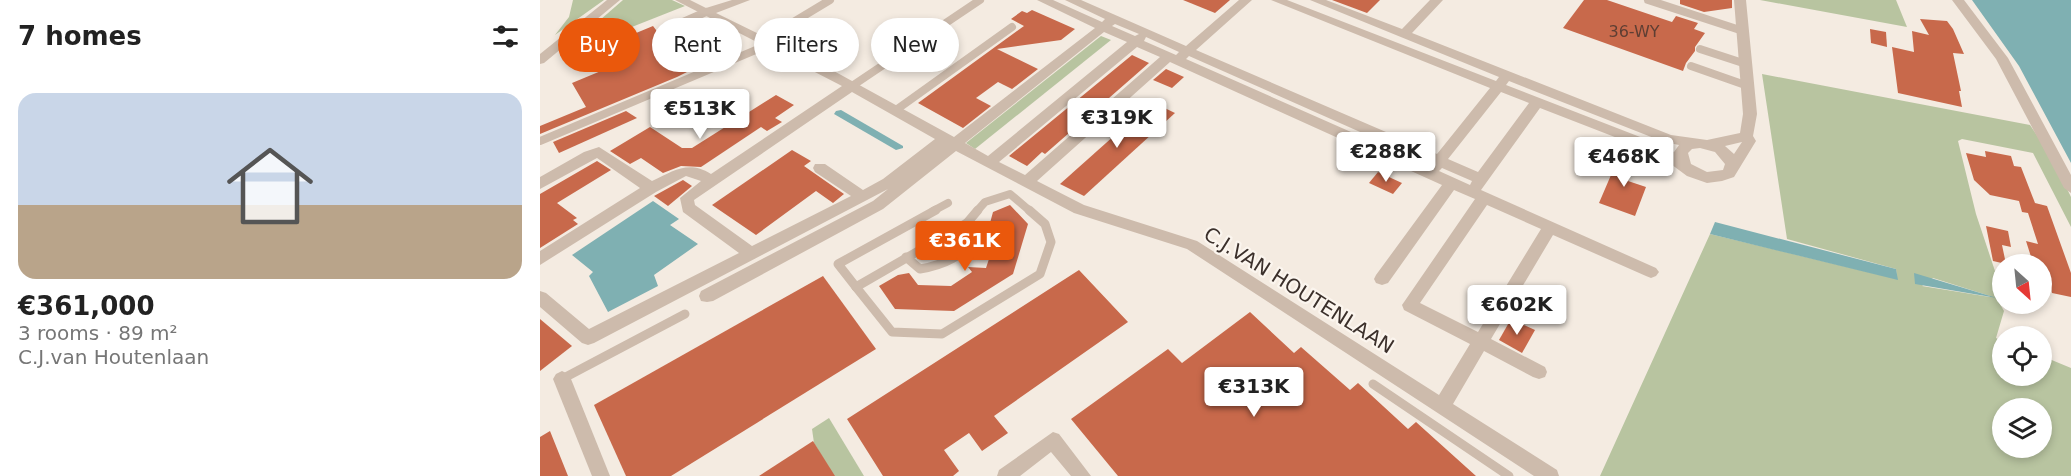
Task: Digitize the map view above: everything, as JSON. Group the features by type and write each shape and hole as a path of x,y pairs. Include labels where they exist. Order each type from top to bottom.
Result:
{"street":[{"path":"540,60 614,0"},
{"name":"C.J.VAN HOUTENLAAN","path":"681,0 710,10 754,35"},
{"path":"710,10 744,0"},
{"path":"1043,0 1108,23 1212,76 1651,272"},
{"path":"1071,0 1108,23"},
{"path":"1027,182 1245,0"},
{"path":"1277,0 1670,139 1701,144 1726,154 1730,159 1732,169"},
{"path":"1316,0 1403,35 1503,80 1538,101 1661,150 1698,175 1712,178 1725,176 1732,169 1749,141 1746,137 1750,114 1740,0"},
{"path":"1403,35 1437,0"},
{"path":"1958,0 2002,58 2071,188"},
{"path":"540,298 588,338 888,183 951,141 1108,23"},
{"path":"989,163 1140,38"},
{"path":"1177,57 1222,67 1480,179"},
{"path":"1212,76 1222,67"},
{"name":"C.J.VAN HOUTENLAAN","path":"825,72 989,163 1079,208 1192,245 1550,476"},
{"path":"1430,173 1503,80"},
{"path":"751,253 686,205 691,195 852,86"},
{"path":"1256,96 1267,86"},
{"path":"1538,101 1480,179 1478,195 1410,305 1539,372"},
{"path":"1311,121 1321,110"},
{"path":"1686,167 1682,162 1681,152 1684,148 1701,144 1723,143 1740,136 1746,137"},
{"path":"707,296 878,206 951,141"},
{"path":"540,184 589,155 599,152 651,188"},
{"path":"820,168 862,196"},
{"path":"540,259 651,188 687,171 698,172 711,181"},
{"path":"1382,279 1451,183"},
{"path":"1442,406 1551,227"},
{"path":"562,379 601,476"},
{"path":"1006,476 1053,440 1082,476"}],"lane":[{"path":"803,18 830,0"},
{"path":"852,86 980,0"},
{"path":"1648,0 1743,32"},
{"path":"692,18 710,10"},
{"path":"896,110 1012,27"},
{"path":"540,141 754,47"},
{"path":"1700,49 1746,64"},
{"path":"1691,66 1748,86"},
{"path":"856,287 967,223 985,202 1010,194 1045,224 1051,242 1040,274 942,334 892,332 856,287 838,264 948,203"},
{"path":"906,257 920,269 939,267 970,249 978,236 967,223"},
{"path":"562,379 685,314"},
{"path":"1373,384 1509,476"}],"green space":[{"path":"573,0 604,0 579,18 569,17"},
{"path":"623,0 672,0 685,6 640,24 640,18 602,18"},
{"path":"1760,0 1896,0 1907,27"},
{"path":"1101,36 1111,40 975,149 966,143"},
{"path":"1762,74 2030,125 2051,156 2071,197 2071,227 2033,153 1962,139 1958,141 1976,214 1992,262 1992,314 2003,314 2000,326 1992,326 1992,386 2052,386 2052,360 2071,368 2071,476 1600,476 1710,234 1897,279 1896,269 1787,239","holes":["1933,278 1990,297 1922,286"]},
{"path":"829,418 864,476 834,476 814,443 812,429"}],"water":[{"path":"1972,0 2071,0 2071,163 2019,66"},
{"path":"841,110 903,148 896,150 834,114"},
{"path":"653,201 679,219 670,225 698,244 654,275 658,286 608,312 589,276 593,272 572,255"},
{"path":"1715,222 1896,269 1898,280 1710,234"},
{"path":"1914,273 1992,297 1915,284"}],"building":[{"path":"1183,0 1230,0 1215,13"},
{"path":"1332,0 1380,0 1367,13"},
{"path":"1584,0 1607,0 1672,22 1676,16 1698,23 1694,29 1705,33 1683,71 1563,28"},
{"path":"1680,0 1732,0 1732,8 1704,12 1680,4"},
{"path":"1032,10 1075,29 1061,40 997,49 1038,69 1012,89 998,82 976,98 991,106 963,128 918,103 1024,26 1011,19 1022,11 1027,13"},
{"path":"1920,19 1947,21 1953,29 1964,54 1953,53 1962,107 1898,93 1892,47 1914,52 1912,31 1929,35"},
{"path":"652,26 652,72 687,72 540,134 540,126 586,107 572,83 598,72 640,72 640,31"},
{"path":"1870,29 1886,32 1887,47 1871,43"},
{"path":"1132,55 1149,63 1045,154 1042,152 1027,166 1009,156"},
{"path":"1166,69 1184,77 1172,88 1153,80"},
{"path":"776,95 794,105 775,118 782,122 767,131 761,127 701,167 681,166 663,173 641,158 630,164 610,151 650,127 682,148 692,148"},
{"path":"1152,102 1175,113 1084,196 1060,184"},
{"path":"626,111 637,118 559,153 553,142"},
{"path":"792,150 811,161 804,166 844,194 833,203 816,191 756,235 712,205"},
{"path":"1627,151 1639,156 1628,181 1646,187 1635,216 1599,203 1611,175 1616,176"},
{"path":"1985,151 2011,156 2014,166 2021,167 2035,203 2047,206 2071,273 2071,297 2052,293 2052,254 2030,254 2026,241 2038,244 2028,213 2022,212 2019,201 1990,195 1974,180 1966,153 1986,157"},
{"path":"597,161 611,170 557,203 577,218 573,220 578,224 540,248 540,194"},
{"path":"1378,172 1402,183 1393,194 1369,183"},
{"path":"683,180 692,186 668,206 654,196"},
{"path":"1010,205 1028,224 1013,274 954,311 895,309 879,286 898,275 909,273 918,285 951,286 972,272 968,267 986,268 998,232 990,223 993,212"},
{"path":"1986,226 2008,231 2011,247 2002,245 2004,254 1992,254 1992,256"},
{"path":"1079,270 1128,322 994,416 1008,433 982,451 969,433 944,450 959,471 953,476 883,476 847,419"},
{"path":"823,276 876,349 671,476 626,476 594,405"},
{"path":"1250,312 1294,353 1301,347 1350,390 1358,383 1408,429 1416,422 1476,476 1118,476 1071,419 1168,349 1182,363"},
{"path":"540,319 572,346 540,371"},
{"path":"1511,319 1535,330 1522,353 1499,340"},
{"path":"550,431 568,476 540,476 540,437"},
{"path":"813,441 835,476 759,476"}]}
